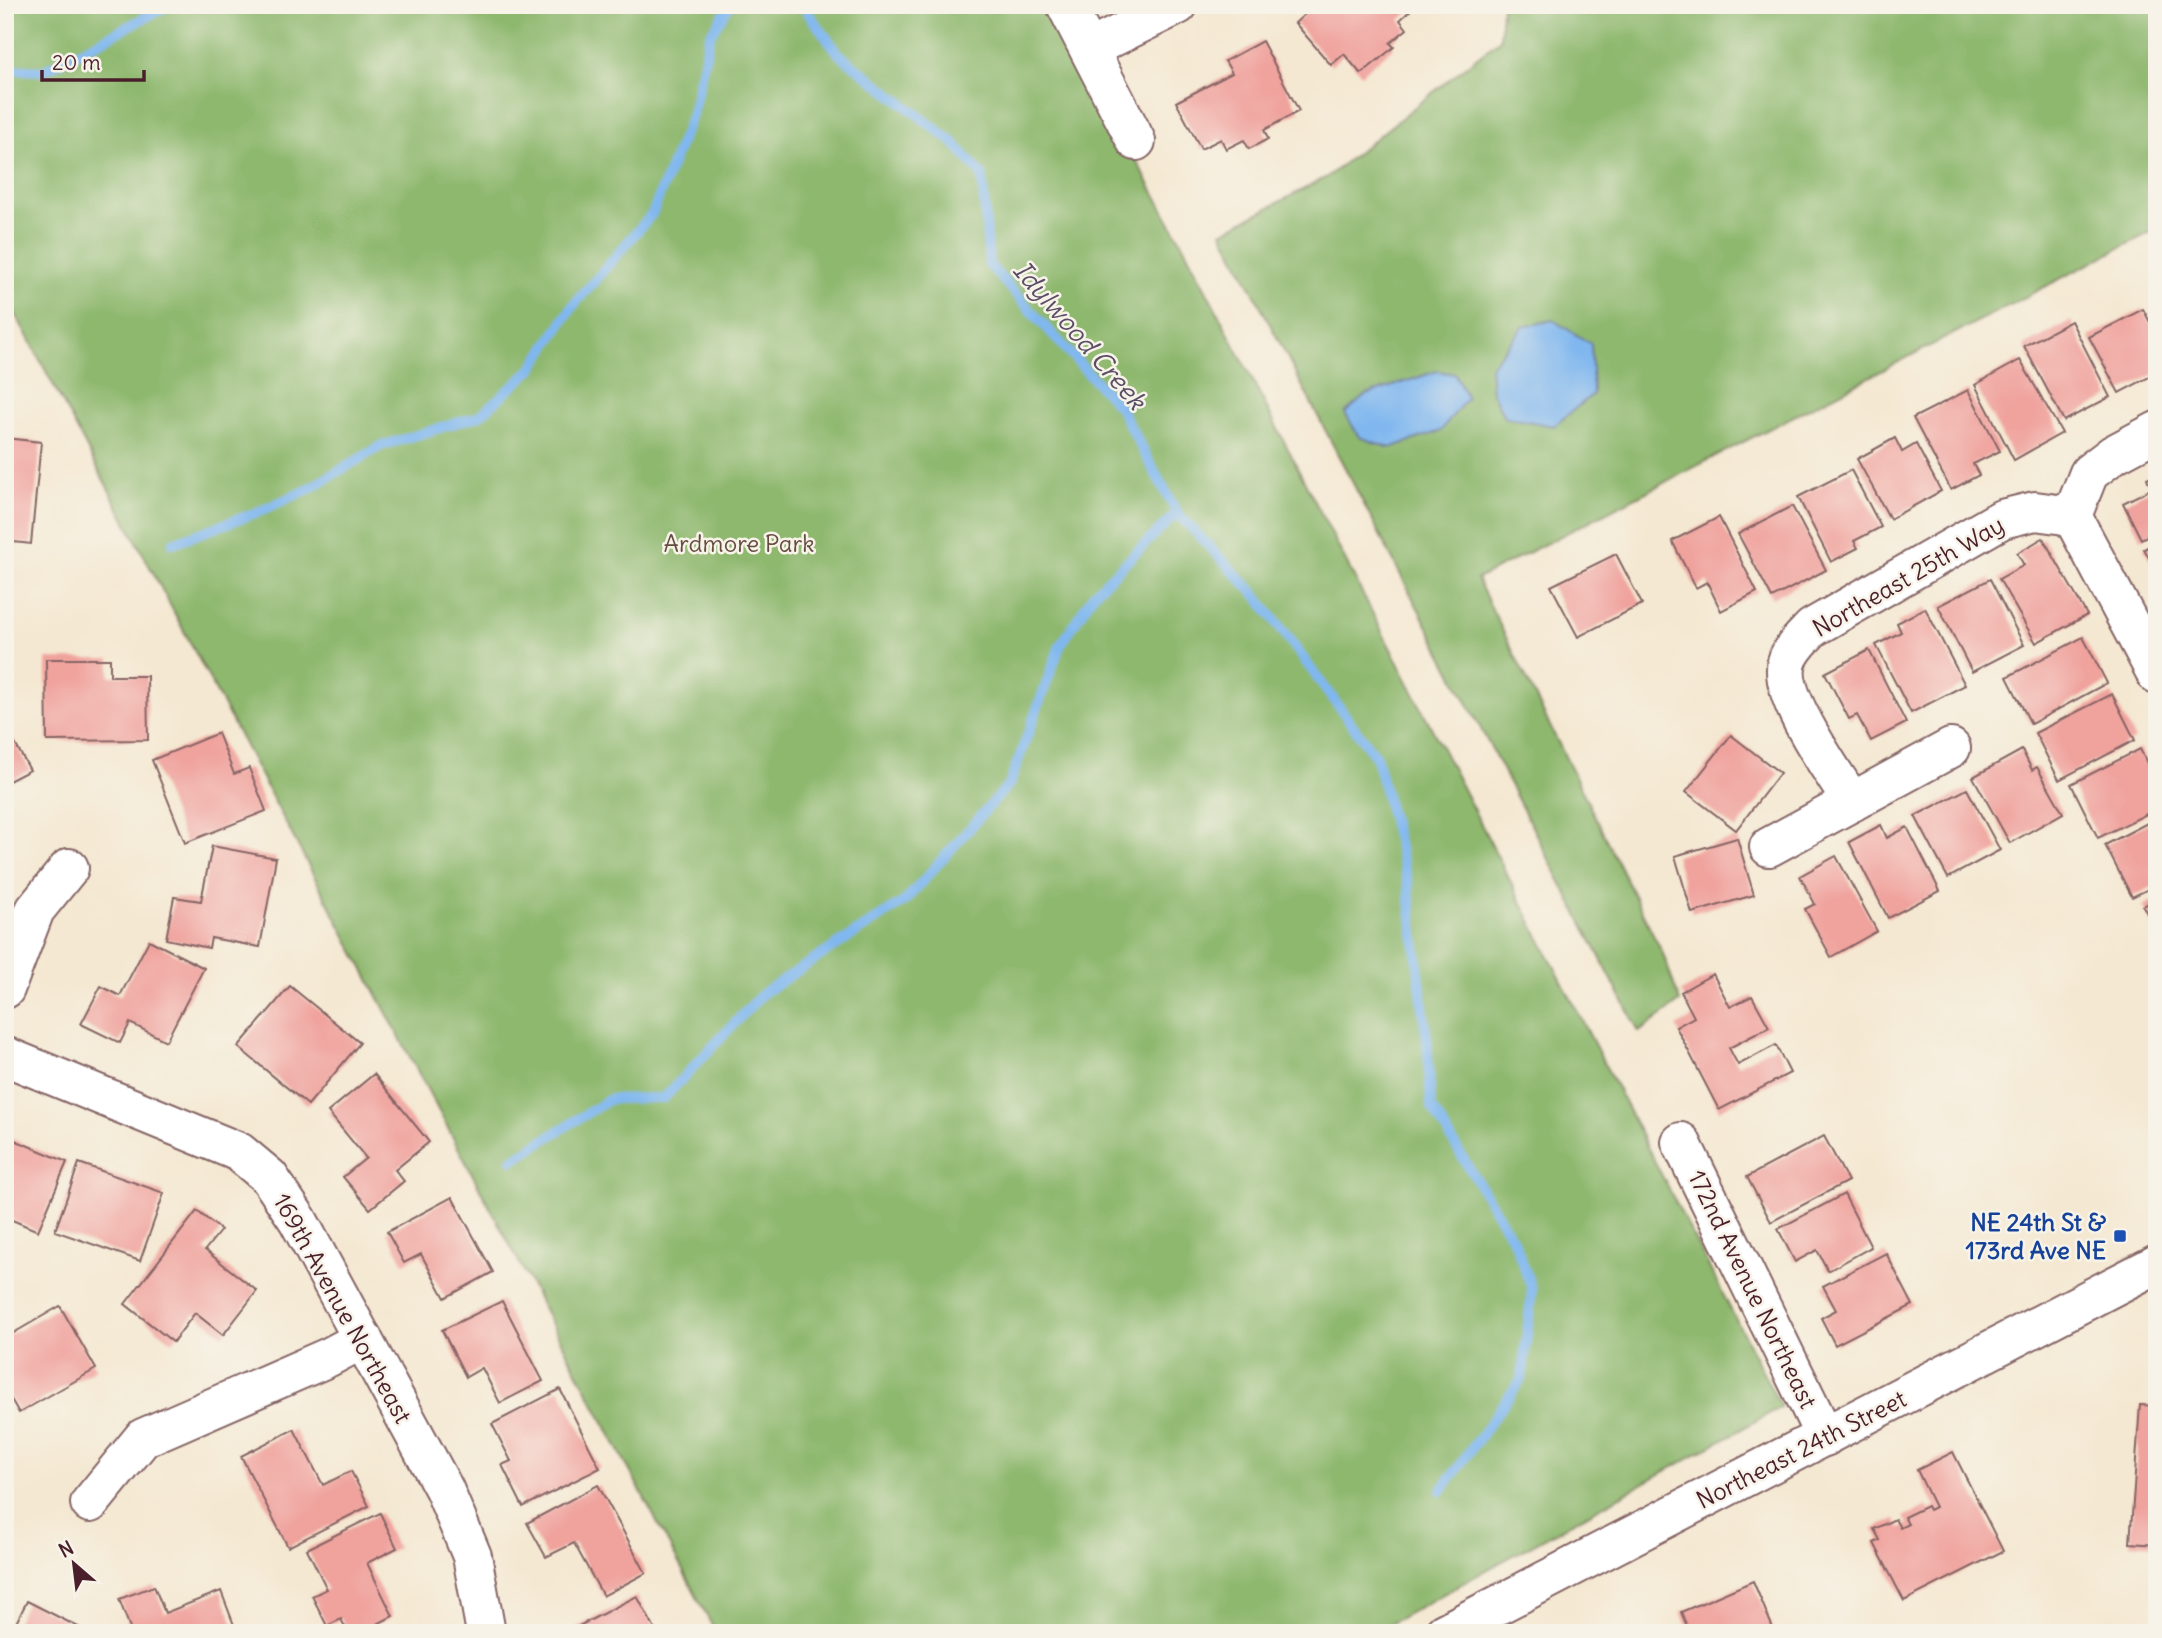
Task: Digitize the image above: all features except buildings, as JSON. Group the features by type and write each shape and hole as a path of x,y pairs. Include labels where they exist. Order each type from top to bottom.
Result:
{"street":[{"path":"1066,5 1136,141"},
{"path":"1089,49 1178,5"},
{"path":"2151,652 2073,516 2088,473 2113,454 2157,431"},
{"name":"Northeast 25th Way","path":"1852,802 1794,709 1786,664 1795,646 1812,628 2002,519 2035,511 2073,516"},
{"path":"1769,846 1951,748"},
{"path":"5,989 35,910 69,868"},
{"name":"169th Avenue Northeast","path":"5,1056 239,1152 269,1177 298,1220 444,1489 472,1556 486,1633"},
{"name":"172nd Avenue Northeast","path":"1681,1142 1825,1437"},
{"name":"Northeast 24th Street","path":"1444,1633 2157,1264"},
{"path":"90,1503 144,1438 329,1357 363,1339"}],"green space":[{"name":"Ardmore Park","path":"5,5 1050,5 1184,247 1781,1407 1373,1633 716,1633 5,294"},
{"path":"1502,5 2157,5 2157,229 1477,579 1663,954 1680,1002 1639,1032 1222,232 1327,177 1500,39"}],"water":[{"path":"1553,320 1591,344 1593,394 1554,426 1504,417 1492,392 1490,367 1523,327"},
{"path":"1437,371 1455,374 1467,398 1441,431 1390,448 1359,437 1345,413 1366,395"}],"waterway":[{"path":"5,69 43,71 169,5"},
{"path":"173,543 255,513 307,490 381,446 479,416 531,370 572,307 652,214 692,114 710,35 730,5"},
{"name":"Idylwood Creek","path":"512,1160 610,1099 664,1098 763,993 905,901 1010,783 1060,646 1094,593 1177,513 1120,408 989,265 982,175 954,143 839,54 802,5"},
{"path":"1177,513 1257,596 1376,757 1408,883 1427,1040 1431,1106 1515,1243 1532,1289 1522,1378 1441,1491"}],"place":[{"name":"NE 24th St & 173rd Ave NE","path":"2120,1236"}]}
